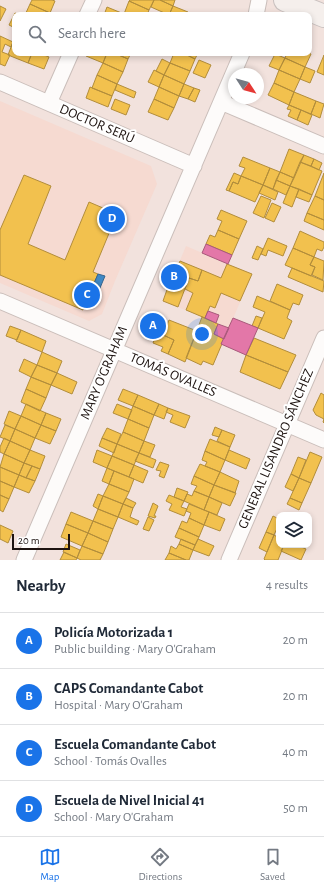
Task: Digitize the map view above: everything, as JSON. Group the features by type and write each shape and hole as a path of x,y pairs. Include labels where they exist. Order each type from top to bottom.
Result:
{"main road":[{"path":"285,0 324,16"}],"street":[{"path":"88,12 94,0"},
{"path":"257,12 259,0"},
{"path":"49,103 70,56"},
{"name":"MARY O'GRAHAM","path":"24,560 241,56"},
{"name":"DOCTOR SERÚ","path":"0,82 194,166"},
{"path":"221,102 324,146"},
{"name":"TOMÁS OVALLES","path":"0,301 324,440"},
{"name":"GENERAL LISANDRO SÁNCHEZ","path":"228,560 324,338"}],"shaded area":[{"path":"0,101 151,166 157,184 102,314 89,321 0,283"},
{"path":"186,246 252,274 229,328 163,301"}],"building: Homes":[{"path":"32,0 55,1 50,12 30,4"},
{"path":"154,0 149,10 129,1"},
{"path":"154,0 160,0 173,6 170,12 162,12 151,7"},
{"path":"160,0 175,0 173,6"},
{"path":"129,1 149,10 148,12 125,12"},
{"path":"30,4 48,12 26,12"},
{"path":"0,6 6,9 0,21"},
{"path":"173,6 188,12 170,12"},
{"path":"107,7 119,12 105,12"},
{"path":"12,19 12,26 9,25"},
{"path":"0,36 12,42 12,44 11,47 5,44 2,52 10,55 5,66 0,64"},
{"path":"12,45 12,56 31,56 28,63 8,55"},
{"path":"324,55 324,75 317,72"},
{"path":"31,56 49,57 44,69 28,63"},
{"path":"86,56 106,56 103,63"},
{"path":"106,56 121,56 128,59 123,72 103,63"},
{"path":"121,56 130,56 128,59"},
{"path":"173,56 189,56 195,59 190,71 170,63"},
{"path":"189,56 196,56 195,59"},
{"path":"274,56 285,58 279,70 269,66"},
{"path":"286,56 310,56 305,67 285,58"},
{"path":"285,58 305,67 300,79 279,70"},
{"path":"162,59 170,63 164,75 156,71"},
{"path":"199,60 211,65 205,78 193,73"},
{"path":"103,63 123,72 117,84 97,75"},
{"path":"170,63 190,71 184,84 164,75"},
{"path":"305,67 315,71 310,83 300,79"},
{"path":"154,70 164,75 159,87 148,82"},
{"path":"279,70 300,79 294,92 274,83"},
{"path":"97,75 117,84 112,96 92,88"},
{"path":"164,75 184,84 179,96 159,87"},
{"path":"274,83 294,92 289,105 268,95"},
{"path":"117,84 136,92 134,98 115,90"},
{"path":"184,84 194,88 188,99 179,96"},
{"path":"90,87 112,96 108,107 86,98"},
{"path":"159,87 179,96 174,108 154,99"},
{"path":"194,88 200,90 195,102 188,99"},
{"path":"294,92 316,101 311,114 289,105"},
{"path":"115,99 130,105 126,115 111,109"},
{"path":"154,99 174,108 168,120 148,112"},
{"path":"316,101 324,104 320,118 311,114"},
{"path":"289,105 301,110 297,120 288,116 291,110 287,109"},
{"path":"301,110 312,115 308,125 297,120"},
{"path":"289,149 304,155 294,178 280,172"},
{"path":"304,155 314,159 311,166 300,162"},
{"path":"243,157 270,168 263,185 241,176 245,168 239,166"},
{"path":"314,159 322,163 319,170 311,166"},
{"path":"300,162 322,171 312,195 290,186"},
{"path":"270,168 280,172 273,189 263,185"},
{"path":"280,172 294,178 290,186 276,180"},
{"path":"234,173 241,176 238,184 233,182 229,191 226,190"},
{"path":"324,173 324,200 315,196"},
{"path":"24,175 51,186 28,244 65,260 89,202 117,214 93,272 98,274 83,310 0,275 0,230"},
{"path":"241,176 263,185 255,202 229,191 233,182 238,184"},
{"path":"276,180 290,186 286,195 273,189"},
{"path":"263,185 278,192 275,200 259,193"},
{"path":"290,186 299,189 292,207 283,203"},
{"path":"299,189 312,195 309,202 296,197"},
{"path":"261,196 271,200 264,218 253,213"},
{"path":"315,196 324,200 324,220 307,213"},
{"path":"272,203 281,207 274,222 265,218"},
{"path":"221,210 247,221 239,239 218,230 222,221 217,219"},
{"path":"307,213 324,220 324,230 304,221"},
{"path":"218,230 239,239 232,255 206,244 210,235 215,237"},
{"path":"300,231 324,242 322,251 317,249 314,257 293,248"},
{"path":"268,238 287,246 283,256 268,250 266,256 261,254"},
{"path":"257,246 263,249 258,260 252,258"},
{"path":"293,248 314,257 310,265 315,267 311,276 285,265"},
{"path":"314,257 324,261 323,280 312,275 315,267 310,265"},
{"path":"180,261 202,270 198,281 189,278 178,307 163,301 169,284 175,287 180,275 175,272"},
{"path":"227,264 252,274 240,301 221,293 215,308 210,306 205,318 186,310 193,293 185,289 189,278 198,281 202,270 221,278"},
{"path":"292,268 324,281 323,292 288,277"},
{"path":"277,284 303,295 299,305 293,303 290,310 270,301"},
{"path":"257,296 290,310 287,318 292,321 284,339 258,328 265,312 253,307"},
{"path":"256,316 262,318 258,328 252,326"},
{"path":"202,317 218,324 214,334 224,339 213,365 203,361 201,365 186,358"},
{"path":"169,320 197,331 185,362 168,354 174,340 163,335"},
{"path":"10,326 21,330 17,340 6,336"},
{"path":"21,330 46,341 42,352 16,341"},
{"path":"157,332 174,340 168,354 161,351 163,347 153,343"},
{"path":"254,338 296,355 288,372 246,355"},
{"path":"42,352 62,361 57,373 37,365"},
{"path":"246,355 288,372 280,389 240,372"},
{"path":"24,359 37,365 31,377 19,371"},
{"path":"37,365 57,373 51,385 31,377"},
{"path":"57,373 77,382 72,394 51,385"},
{"path":"31,377 51,385 46,398 26,389"},
{"path":"26,389 46,398 40,411 21,402"},
{"path":"123,389 138,395 133,406 118,400"},
{"path":"321,393 324,395 324,419 316,415 313,410"},
{"path":"138,395 159,404 154,415 133,406"},
{"path":"26,404 46,413 41,425 21,416"},
{"path":"117,404 132,410 128,419 113,413"},
{"path":"159,404 168,408 164,419 154,415"},
{"path":"133,406 154,415 149,428 128,419"},
{"path":"168,408 190,416 185,428 170,422 173,415 166,412"},
{"path":"9,411 21,416 15,429 4,424"},
{"path":"46,413 61,419 56,431 41,425"},
{"path":"21,416 41,425 35,438 15,429"},
{"path":"128,419 149,428 144,441 123,432"},
{"path":"5,425 15,429 10,441 0,437"},
{"path":"41,425 56,431 50,444 35,438"},
{"path":"215,427 222,430 219,437 212,435"},
{"path":"107,428 121,434 117,444 102,438"},
{"path":"15,429 35,438 30,450 10,441"},
{"path":"222,430 235,435 230,447 217,441"},
{"path":"123,432 144,441 139,453 117,444"},
{"path":"4,438 10,441 4,454 0,452 0,447"},
{"path":"102,438 117,444 114,453 99,446"},
{"path":"210,439 230,447 225,460 205,451"},
{"path":"10,441 30,450 24,463 4,454"},
{"path":"144,441 155,445 150,457 139,453"},
{"path":"117,444 139,453 134,465 112,456"},
{"path":"30,450 45,456 40,469 24,463"},
{"path":"97,450 112,456 107,468 93,462"},
{"path":"229,450 250,459 246,469 225,460"},
{"path":"205,451 225,460 220,472 205,466 207,462 202,460"},
{"path":"310,452 322,457 311,483 299,478"},
{"path":"139,453 156,460 153,468 135,461"},
{"path":"4,454 24,463 19,475 0,467"},
{"path":"112,456 134,465 129,477 107,468"},
{"path":"298,457 306,460 299,478 291,474"},
{"path":"160,462 169,465 164,478 159,476 161,471 156,470"},
{"path":"24,463 32,466 26,478 19,475"},
{"path":"200,464 220,472 214,485 194,476"},
{"path":"134,465 148,471 143,483 129,477"},
{"path":"32,466 40,469 35,481 26,478"},
{"path":"0,467 19,475 14,487 0,481"},
{"path":"107,468 114,471 109,484 102,481"},
{"path":"114,471 134,479 129,492 109,484"},
{"path":"220,472 239,481 235,493 214,485"},
{"path":"291,474 299,478 293,491 285,487"},
{"path":"19,475 35,481 29,493 14,487"},
{"path":"194,476 214,485 209,497 194,491 197,486 191,484"},
{"path":"299,478 311,483 302,503 290,498"},
{"path":"0,481 14,487 9,499 0,495"},
{"path":"109,484 129,492 123,504 103,496"},
{"path":"214,485 236,493 230,506 209,497"},
{"path":"177,488 188,492 184,501 174,497"},
{"path":"194,491 209,497 204,510 184,501 187,494 192,496"},
{"path":"98,494 103,496 98,509 93,506"},
{"path":"0,495 9,499 3,512 0,510"},
{"path":"169,495 184,501 181,507 187,509 184,516 169,510 172,504 166,501"},
{"path":"103,496 123,504 118,517 98,509"},
{"path":"209,497 222,503 217,515 204,510"},
{"path":"126,498 136,503 133,508 123,504"},
{"path":"290,498 302,503 299,510 287,504"},
{"path":"153,503 158,506 154,516 156,516 155,518 148,516"},
{"path":"123,504 133,508 130,517 139,521 137,525 118,517"},
{"path":"189,504 209,512 204,525 189,518 191,513 186,511"},
{"path":"98,509 118,517 113,529 93,521"},
{"path":"71,512 93,521 88,533 66,524"},
{"path":"209,512 225,519 220,531 204,525"},
{"path":"273,516 276,518 276,531 274,535 266,532"},
{"path":"148,517 154,520 149,531 143,529"},
{"path":"189,518 204,525 199,537 179,528 182,521 187,523"},
{"path":"93,521 113,529 108,542 88,533"},
{"path":"66,524 88,533 82,546 61,537"},
{"path":"0,525 13,531 8,543 0,539"},
{"path":"179,528 199,537 195,545 175,537"},
{"path":"266,532 274,535 267,552 259,548"},
{"path":"88,533 108,542 103,554 82,546"},
{"path":"274,535 276,536 276,548 283,548 278,560 264,559"},
{"path":"181,539 195,545 193,550 179,544"},
{"path":"198,539 214,546 209,556 193,550"},
{"path":"66,544 80,550 77,558 63,552"},
{"path":"179,544 193,550 189,560 169,553 171,546 176,549"},
{"path":"82,546 103,554 100,560 81,560 77,558"},
{"path":"282,548 306,549 301,560 281,551"},
{"path":"64,552 77,558 76,560 60,560"},
{"path":"169,553 186,560 165,560"}],"building: Schools":[{"path":"98,274 105,276 92,307 85,304"}],"building: Health":[{"path":"206,244 232,255 228,264 202,253"},
{"path":"175,272 180,275 175,287 169,284"},
{"path":"208,311 219,315 216,323 205,318"},
{"path":"233,318 258,328 246,355 221,344"},
{"path":"218,324 229,328 224,339 214,334"}],"building: Other":[{"path":"150,329 157,332 155,338 150,336"}],"place":[{"name":"Escuela de Nivel Inicial 41","path":"112,219"},
{"name":"CAPS Comandante Cabot","path":"174,277"},
{"name":"Escuela Comandante Cabot","path":"87,295"},
{"name":"Policía Motorizada 1","path":"153,326"}]}
